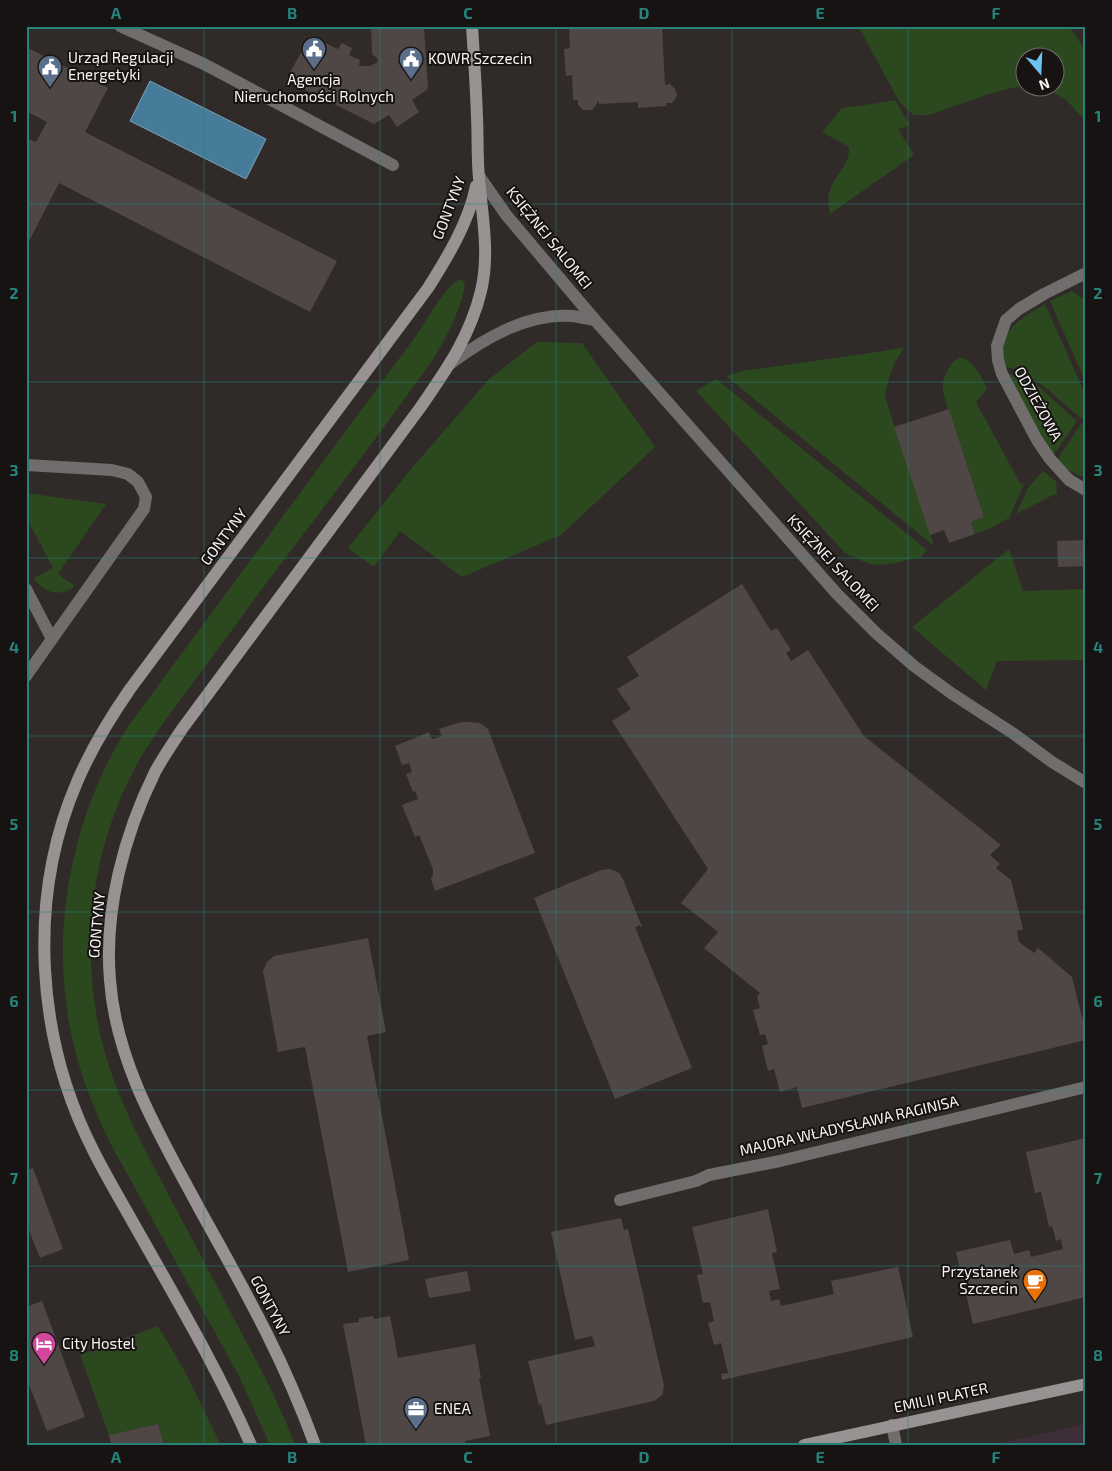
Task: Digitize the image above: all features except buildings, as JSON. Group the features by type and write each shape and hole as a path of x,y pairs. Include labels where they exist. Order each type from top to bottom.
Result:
{"street":[{"path":"120,26 204,64 393,164"},
{"path":"472,26 479,176"},
{"name":"KSIĘŻNEJ SALOMEI","path":"479,176 507,216 595,320 837,594 876,633 914,666 1052,762 1086,783"},
{"name":"GONTYNY","path":"315,1445 288,1378 267,1334 153,1123 136,1084 117,1024 110,980 109,953 113,904 130,834 148,789 168,750 414,416 450,364 465,337 482,290 484,268 484,231 479,176"},
{"name":"GONTYNY","path":"251,1445 231,1401 208,1358 92,1149 70,1096 55,1043 46,985 44,948 50,876 68,805 77,782 102,733 130,689 428,288 442,267 460,231 474,200 479,176"},
{"name":"ODZIEŻOWA","path":"1086,272 1019,309 1006,320 997,346 1002,374 1037,440 1050,459 1069,480 1086,490"},
{"path":"450,364 481,342 527,322 549,317 572,316 595,320"},
{"path":"26,465 112,470 128,474 138,482 146,497 144,509 26,676"},
{"path":"26,589 52,639"},
{"name":"MAJORA WŁADYSŁAWA RAGINISA","path":"620,1200 696,1181 709,1175 780,1161 1086,1088"},
{"name":"EMILII PLATER","path":"804,1445 1086,1384"},
{"path":"892,1425 896,1445"}],"shaded area":[{"path":"1086,1424 1086,1445 991,1445"}],"green space":[{"path":"858,26 1069,26 1086,51 1086,121 1063,98 1064,48 1014,48 1014,88 986,95 929,115 914,115 900,103"},
{"path":"895,100 910,125 898,129 914,155 830,214 829,193 845,164 849,154 849,147 822,132 842,108"},
{"path":"462,279 465,283 460,305 447,335 430,364 146,748 118,805 105,844 96,885 91,926 91,967 95,1007 103,1047 116,1086 132,1124 262,1371 295,1445 270,1445 239,1376 110,1143 86,1086 75,1050 67,1009 63,966 64,924 69,882 78,840 91,800 108,761 129,725 415,337 443,295 450,287"},
{"path":"1072,291 1083,299 1086,306 1086,383 1050,301"},
{"path":"1045,304 1086,396 1086,422 1038,382 1027,375 1004,366 1002,349 1007,334 1024,317"},
{"path":"537,342 582,343 655,447 561,535 462,577 400,531 374,567 348,548 411,469 489,379"},
{"path":"905,347 897,358 892,370 885,397 934,546 726,376 742,371"},
{"path":"960,357 973,365 982,379 987,389 976,402 1021,485 1025,482 1009,518 975,534 971,522 984,517 949,409 947,408 943,390 944,380 951,364"},
{"path":"1006,372 1038,386 1077,421 1052,457"},
{"path":"716,379 927,550 921,557 883,565 868,563 845,553 696,391"},
{"path":"1081,424 1086,426 1085,478 1064,468 1056,461"},
{"path":"1043,471 1056,481 1057,493 1016,514 1028,488"},
{"path":"26,493 106,504 58,574 75,586 70,590 58,593 47,590 34,578 53,568 26,517"},
{"path":"1009,549 1023,591 1086,589 1086,660 997,661 986,690 912,627"},
{"path":"158,1326 184,1370 221,1445 164,1445 158,1424 109,1435 80,1355"}],"water":[{"path":"150,81 266,139 246,179 130,121"}],"place":[{"name":"Agencja Nieruchomości Rolnych","path":"314,70"},
{"name":"KOWR Szczecin","path":"411,80"},
{"name":"Urząd Regulacji Energetyki","path":"50,88"},
{"name":"Przystanek Szczecin","path":"1035,1302"},
{"name":"City Hostel","path":"44,1365"},
{"name":"ENEA","path":"416,1430"}]}
